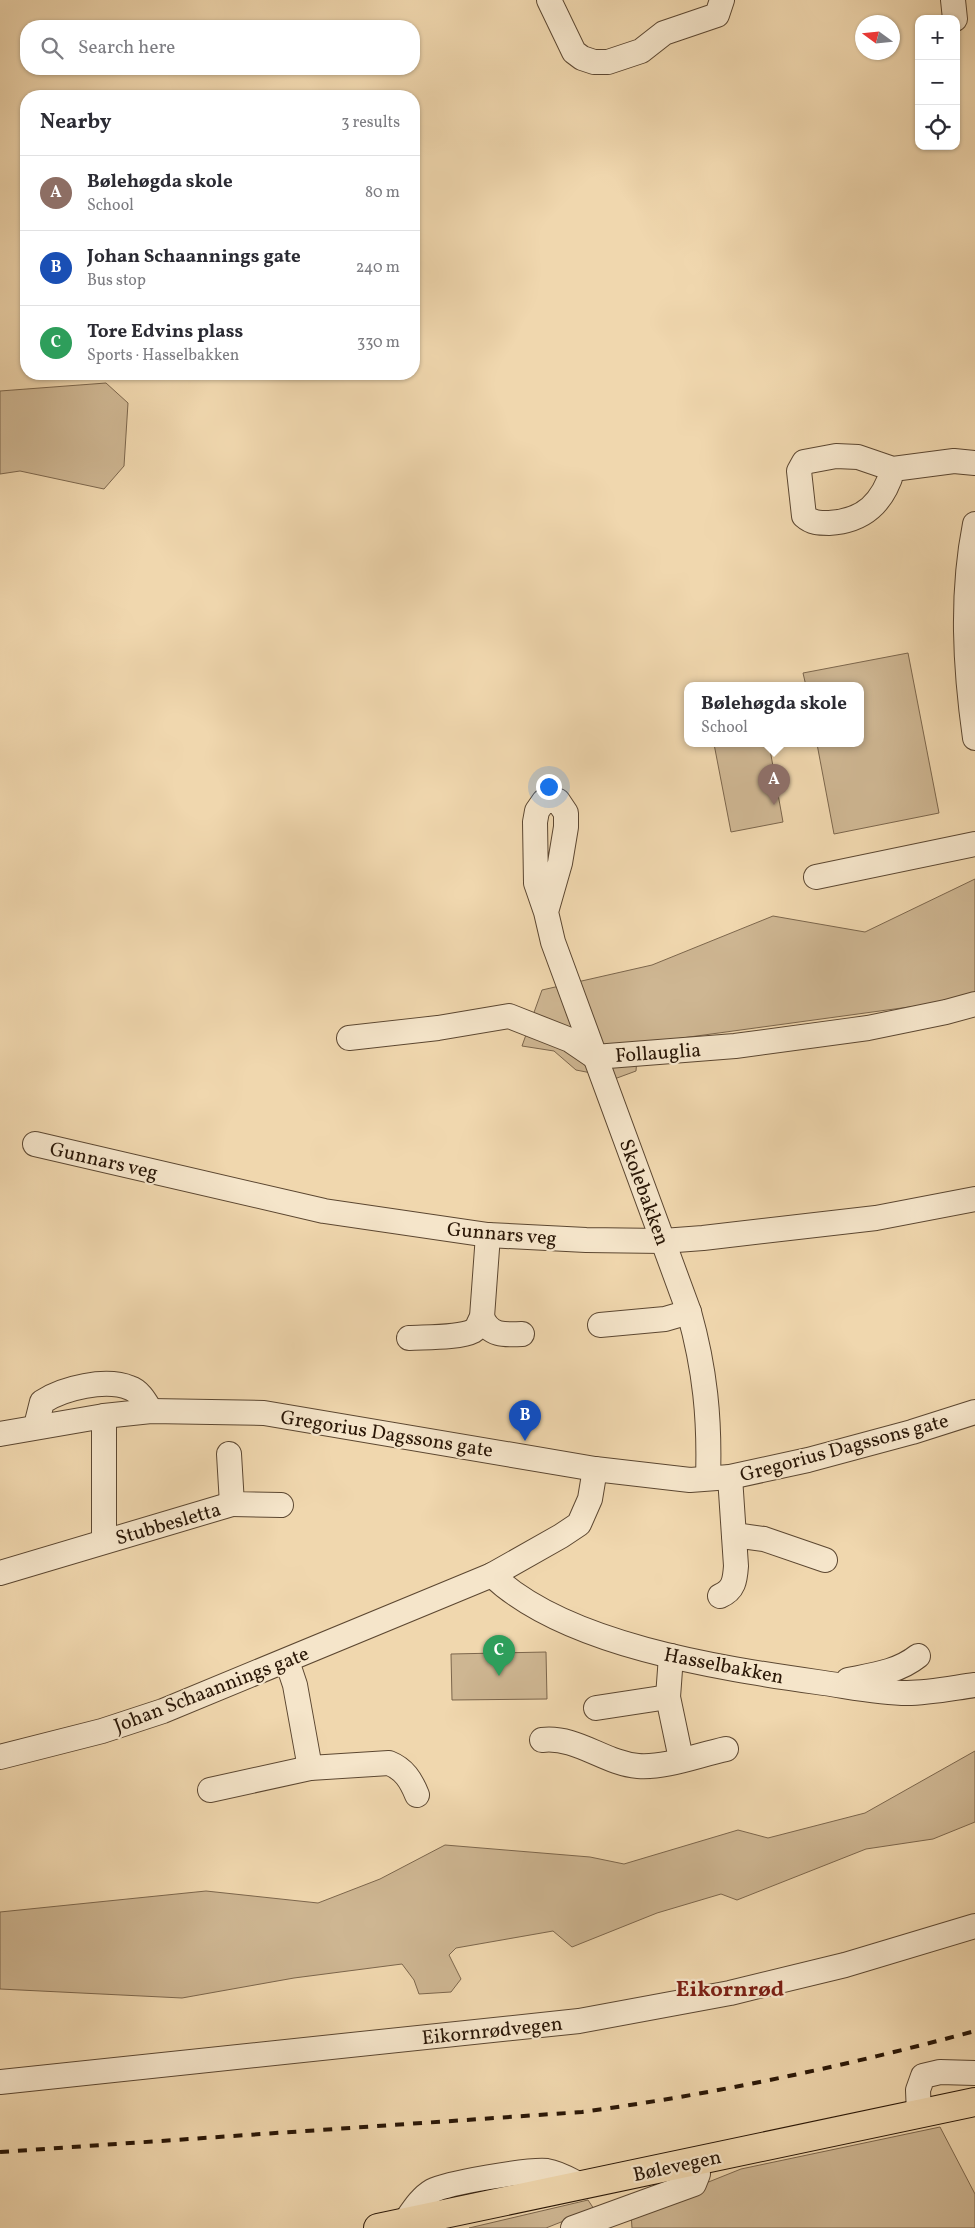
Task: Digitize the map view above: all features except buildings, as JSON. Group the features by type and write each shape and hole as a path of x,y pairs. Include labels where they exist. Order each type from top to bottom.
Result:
{"main road":[{"name":"Bølevegen","path":"391,2225 975,2102"}],"street":[{"path":"549,0 574,52 582,58 594,62 608,62 641,51 664,34 717,15 722,0"},
{"path":"953,0 955,15"},
{"path":"892,469 954,461 975,463"},
{"path":"975,524 966,594 967,679 975,738"},
{"path":"816,877 975,844"},
{"name":"Skolebakken","path":"546,912 553,942 689,1312 698,1342 707,1393 709,1433 734,1535 735,1579 732,1588 720,1596"},
{"name":"Follauglia","path":"349,1038 438,1028 509,1016 570,1040 595,1057 735,1046 868,1028 975,1004"},
{"name":"Gunnars veg","path":"35,1144 324,1211 488,1235 586,1240 663,1241 876,1218 975,1199"},
{"path":"488,1235 482,1317 485,1325 493,1332 505,1335 522,1334"},
{"path":"600,1326 665,1319 689,1312"},
{"path":"409,1338 465,1334 474,1330 482,1317"},
{"path":"36,1426 42,1402 55,1393 82,1386 110,1385 130,1388 141,1396 151,1411"},
{"name":"Gregorius Dagssons gate","path":"0,1434 36,1426 151,1411 264,1413 595,1469 669,1478 719,1478 818,1458 975,1412"},
{"name":"Stubbesletta","path":"104,1416 104,1541"},
{"path":"229,1454 232,1504"},
{"name":"Johan Schaannings gate","path":"0,1757 102,1731 163,1711 492,1574 579,1524 590,1499 595,1469"},
{"name":"Stubbesletta","path":"0,1573 232,1504 281,1505"},
{"path":"734,1535 764,1539 825,1560"},
{"name":"Hasselbakken","path":"492,1574 508,1590 550,1615 620,1641 671,1656 830,1684 908,1693 975,1685"},
{"path":"671,1656 668,1697 680,1760"},
{"path":"830,1684 890,1671 909,1663 918,1656"},
{"path":"287,1660 295,1685 310,1768"},
{"path":"596,1708 668,1697"},
{"path":"542,1740 565,1740 638,1766 656,1765 726,1749"},
{"path":"210,1790 310,1768 389,1762 400,1767 406,1774 417,1795"},
{"name":"Eikornrødvegen","path":"0,2082 579,2021 740,1990 845,1965 975,1926"},
{"path":"919,2114 918,2090 923,2076 940,2072 975,2073"},
{"path":"573,2228 694,2184 698,2174 696,2161"}],"shaded area":[{"path":"106,383 128,403 124,466 104,489 20,471 0,474 0,391"},
{"path":"908,653 939,813 834,834 818,747 864,747 864,682 805,682 803,673"},
{"path":"715,747 770,747 783,822 731,832"},
{"path":"975,879 975,998 638,1044 636,1071 617,1078 576,1070 554,1051 522,1046 542,990 652,965 773,916 865,932"},
{"path":"546,1652 547,1699 452,1700 451,1654"},
{"path":"975,1751 975,1822 933,1839 866,1849 737,1900 721,1894 657,1913 572,1947 553,1931 456,1948 449,1955 461,1979 451,1992 419,1994 414,1980 402,1964 294,1978 182,1998 0,1989 0,1912 206,1891 318,1903 380,1879 445,1845 590,1857 624,1864 738,1830 768,1838 865,1813"},
{"path":"940,2127 975,2194 975,2228 632,2228 631,2213 741,2169"},
{"path":"588,2200 594,2209 546,2228 469,2228"}],"railway":[{"path":"0,2152 582,2112 681,2097 780,2078 878,2056 975,2031"}],"place":[{"name":"Bølehøgda skole","path":"774,805"},
{"name":"Johan Schaannings gate","path":"525,1441"},
{"name":"Tore Edvins plass","path":"499,1676"}],"district":[{"name":"Eikornrød","path":"730,1988"}]}
